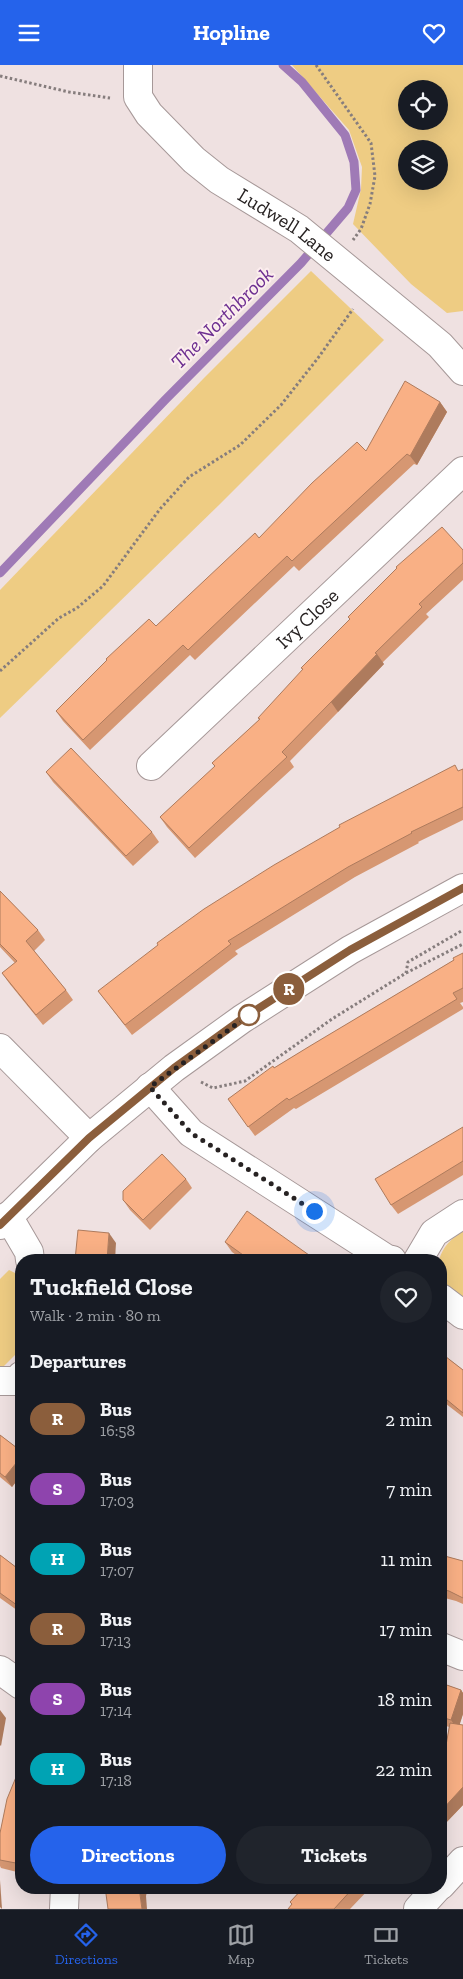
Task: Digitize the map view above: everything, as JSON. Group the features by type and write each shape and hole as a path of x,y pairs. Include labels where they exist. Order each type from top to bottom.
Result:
{"street":[{"path":"138,65 138,97"},
{"name":"Ludwell Lane","path":"138,97 149,114 194,160 219,180 299,229 440,345 463,371"},
{"name":"Ivy Close","path":"151,766 463,471"},
{"path":"29,1254 4,1221 89,1138 174,1068 242,1019 350,950 463,888"},
{"path":"0,1048 89,1138"},
{"path":"150,1087 191,1133 379,1254"},
{"path":"422,1254 434,1233 463,1214"},
{"path":"447,1303 463,1315"},
{"path":"0,1381 15,1381"},
{"path":"447,1649 463,1656"},
{"path":"0,1670 15,1681"},
{"path":"447,1878 463,1861"},
{"path":"64,1909 65,1894"},
{"path":"418,1909 432,1894"}],"path":[{"path":"316,65 371,143 375,176 370,204 361,229 336,259"},
{"path":"0,76 69,92 116,99 138,97"},
{"path":"0,671 59,618 77,608 103,586 160,509 189,477 240,445 281,405 318,358 369,286"},
{"path":"406,973 408,962 463,930"},
{"path":"174,1068 213,1088 245,1081 332,1019 406,973 463,944"}],"shaded area":[{"path":"292,65 463,65 463,311 447,313 411,284 353,224 361,189 362,167 349,130"},
{"path":"311,271 384,340 220,504 0,718 0,590 204,378"},
{"path":"463,1231 463,1300 454,1295 447,1287 447,1254 442,1254 448,1243"},
{"path":"9,1270 15,1273 15,1355 4,1366 0,1366 0,1279"}],"building":[{"path":"405,381 440,402 410,456 407,454 292,561 287,556 188,650 183,645 83,740 56,711 106,659 149,619 156,626 255,533 259,538 312,483 357,442 366,451"},
{"path":"442,527 463,550 463,563 419,604 422,607 375,653 377,654 282,752 287,757 189,848 160,817 215,766 212,763 260,719 258,718 303,669 301,668 350,619 348,617 396,567"},
{"path":"71,748 152,832 126,856 46,772"},
{"path":"455,765 458,771 463,769 463,807 411,832 348,867 228,941 231,944 125,1025 98,991 158,945 157,943 204,909 274,865 340,827 339,825"},
{"path":"0,891 38,930 26,941 66,990 36,1015 2,973 17,961 0,944"},
{"path":"463,953 463,988 453,993 457,999 289,1100 287,1098 248,1127 228,1099 273,1066 274,1068"},
{"path":"463,1127 463,1161 391,1205 375,1179"},
{"path":"162,1154 186,1179 143,1220 123,1200 123,1191"},
{"path":"247,1211 308,1254 242,1254 225,1242"},
{"path":"78,1230 109,1233 107,1254 76,1254"},
{"path":"447,1358 463,1370 463,1413 447,1400"},
{"path":"0,1435 15,1446 15,1464 5,1477 0,1473"},
{"path":"0,1555 15,1566 15,1604 0,1593"},
{"path":"447,1557 463,1561 463,1598 447,1590"},
{"path":"447,1685 461,1690 451,1720 447,1719"},
{"path":"450,1723 463,1725 463,1787 447,1804 447,1740"},
{"path":"15,1780 15,1863 0,1860 0,1833 7,1799"},
{"path":"106,1894 140,1894 142,1909 108,1909"},
{"path":"297,1894 348,1894 334,1909 288,1909 292,1904 290,1902"}],"waterway":[{"name":"The Northbrook","path":"0,573 165,400 301,263 348,208 356,190 354,162 345,135 302,82 283,65"}],"bus line":[{"name":"R","path":"0,1225 89,1138 174,1068 242,1019 350,950 463,888"}],"route":[{"path":"249,1015 150,1087 191,1133 314,1211"}]}
